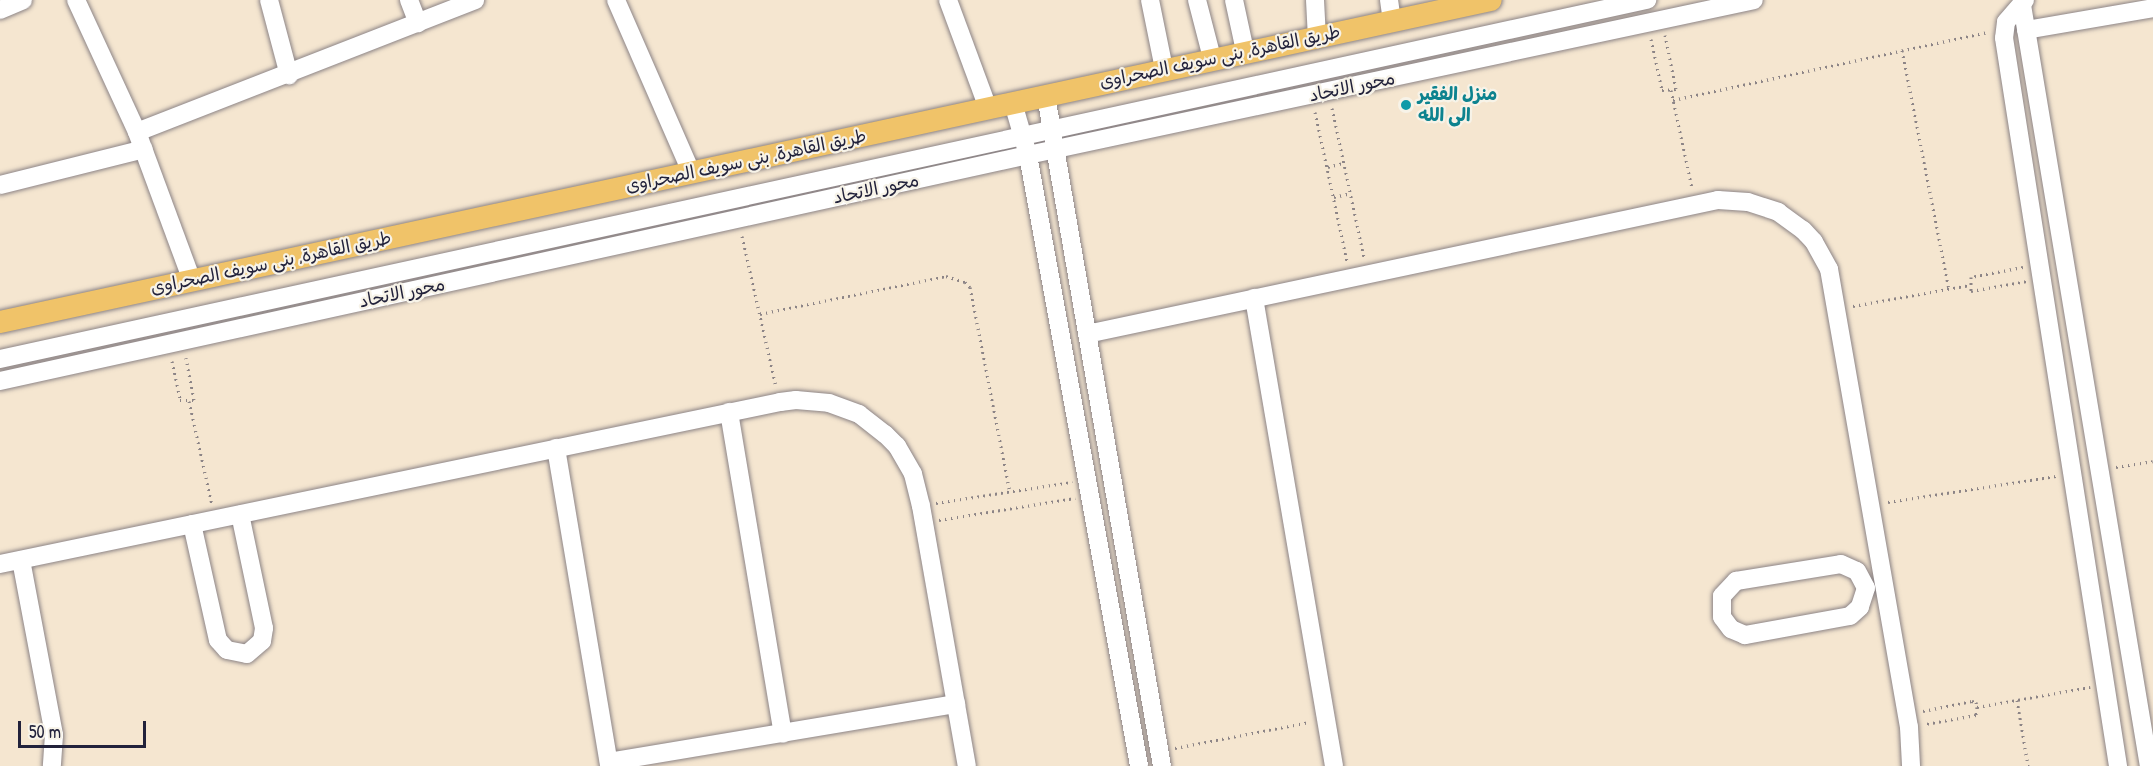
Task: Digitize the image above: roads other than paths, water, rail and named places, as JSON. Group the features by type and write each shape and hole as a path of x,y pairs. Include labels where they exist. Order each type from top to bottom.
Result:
{"main road":[{"name":"طريق القاهرة, بنى سويف الصحراوى","path":"0,322 1317,36 1391,10 1491,0"}],"street":[{"path":"0,10 23,0"},
{"path":"76,0 140,141 192,280"},
{"path":"269,0 289,75"},
{"path":"408,0 418,23"},
{"path":"1,183 140,141 289,75 475,0"},
{"path":"616,0 691,172"},
{"path":"948,0 988,108"},
{"path":"1150,0 1164,69"},
{"path":"1197,0 1212,58"},
{"path":"1234,0 1245,51"},
{"path":"1315,0 1317,36"},
{"name":"محور الاتحاد","path":"0,359 1647,0"},
{"name":"محور الاتحاد","path":"0,381 1028,155 1754,0"},
{"path":"2023,2 2009,16 2004,28 2004,38 2118,766"},
{"path":"2023,2 2150,766"},
{"path":"2026,30 2153,8"},
{"path":"1046,96 1160,758"},
{"path":"1013,103 1028,155 1139,766"},
{"path":"1087,334 1718,200 1748,202 1778,212 1809,236 1829,268 1908,721 1911,766"},
{"path":"1254,298 1334,766"},
{"path":"0,564 780,402 804,400 828,403 859,414 873,423 897,446 906,460 918,490 967,766"},
{"path":"729,412 783,733"},
{"path":"556,448 609,764 956,704"},
{"path":"192,524 218,640 227,651 247,654 262,641 264,628 240,514"},
{"path":"21,560 54,735 52,766"},
{"path":"1841,564 1857,571 1866,588 1864,601 1850,616 1744,635 1725,624 1720,610 1722,596 1736,581 1841,564"},
{"path":"1866,588 1885,585"}],"place":[{"name":"منزل الفقير الى الله","path":"1406,105"}]}
